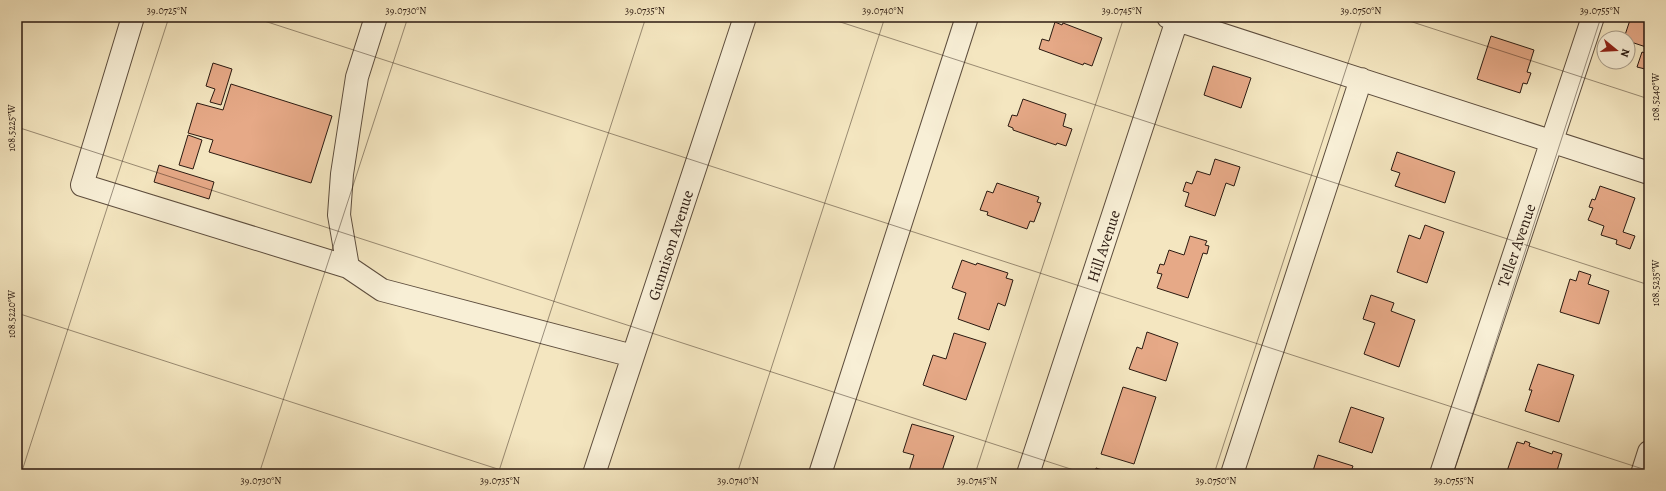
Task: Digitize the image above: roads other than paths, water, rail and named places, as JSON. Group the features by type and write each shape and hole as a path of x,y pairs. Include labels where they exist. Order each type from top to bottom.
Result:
{"street":[{"path":"133,17 82,185 348,267 382,290 633,356"},
{"path":"348,267 339,215 342,174 357,77 376,17"},
{"name":"Gunnison Avenue","path":"594,474 745,17"},
{"path":"820,474 967,17"},
{"name":"Teller Avenue","path":"1440,474 1593,17"},
{"path":"1174,18 1649,173"},
{"name":"Hill Avenue","path":"1028,474 1174,18"},
{"path":"1232,474 1361,79"},
{"path":"1642,474 1649,452"}]}
